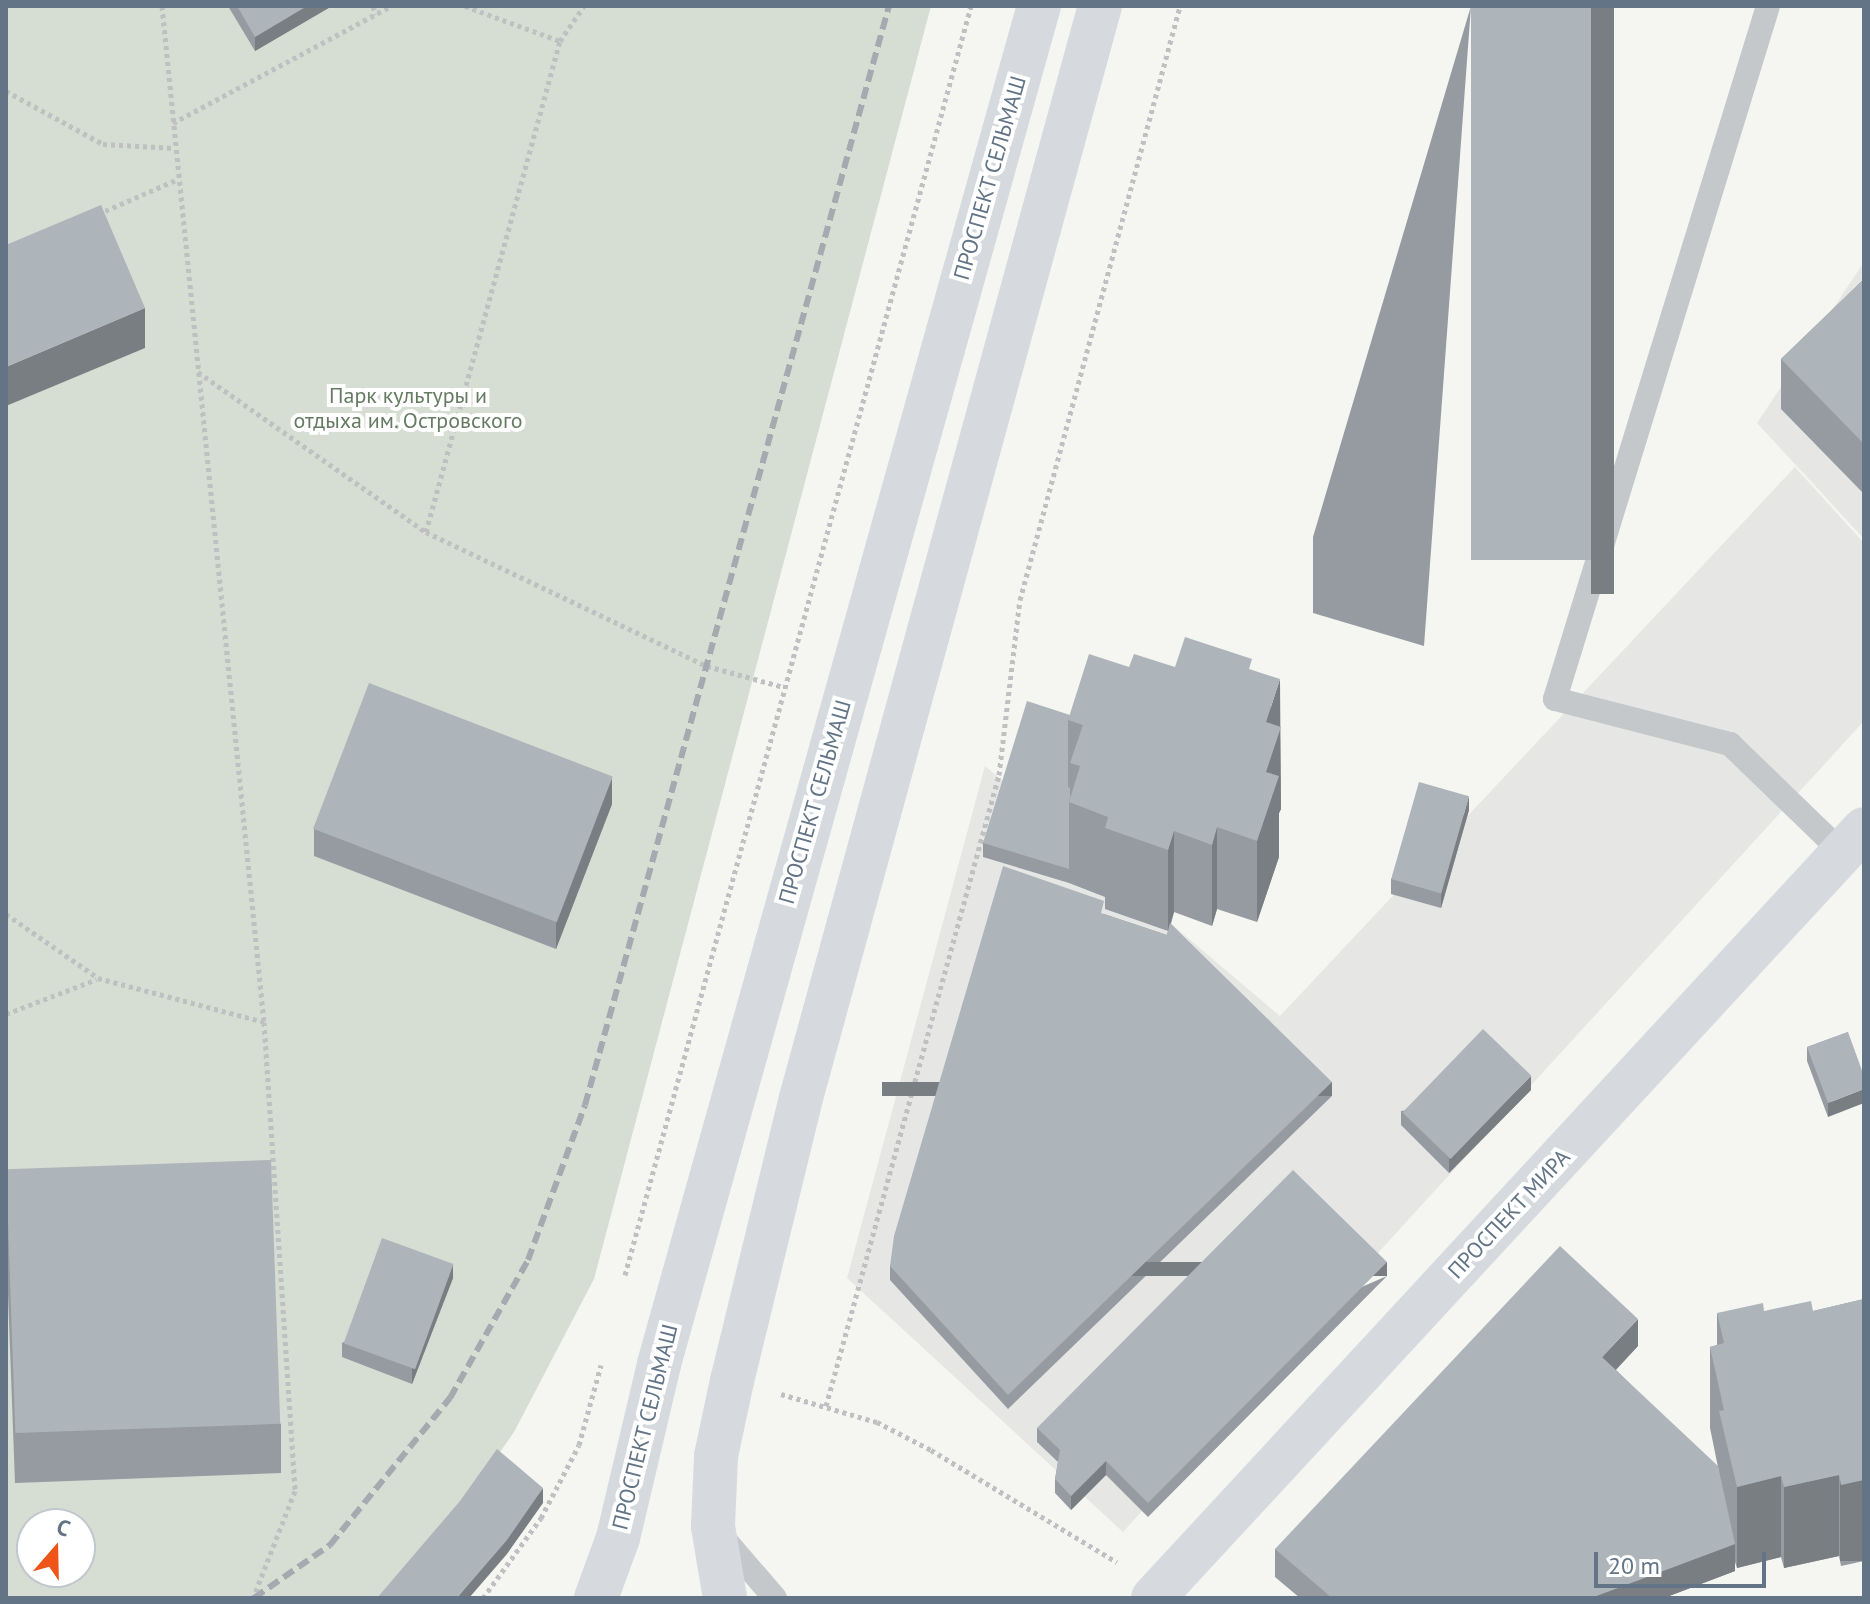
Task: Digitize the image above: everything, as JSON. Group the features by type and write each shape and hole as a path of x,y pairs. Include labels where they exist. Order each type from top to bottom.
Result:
{"main road":[{"name":"ПРОСПЕКТ СЕЛЬМАШ","path":"596,1598 618,1538 663,1349 1039,6"},
{"path":"725,1598 713,1526 719,1441 801,1098 1100,6"},
{"name":"ПРОСПЕКТ МИРА","path":"1157,1594 1854,841"}],"lane":[{"path":"1768,6 1555,699 1730,744 1854,841"},
{"path":"713,1526 775,1598"}],"path":[{"path":"162,6 264,1022 295,1491 253,1598"},
{"path":"373,6 376,15"},
{"path":"173,123 391,6"},
{"path":"465,6 560,41"},
{"path":"426,532 560,41 584,6"},
{"path":"622,1287 971,6"},
{"path":"1157,1594 931,1450 877,1422 826,1406 999,775 1020,600 1180,6"},
{"path":"6,91 103,144 175,148"},
{"path":"92,217 178,179"},
{"path":"198,372 426,532 707,666 784,687"},
{"path":"6,914 98,978 264,1022"},
{"path":"6,1014 98,978"},
{"path":"483,1598 541,1518 579,1445 602,1362"}],"shaded area":[{"path":"1864,262 1864,539 1757,423"},
{"path":"1795,467 1864,543 1864,721 1123,1532 847,1278 985,766 1280,1016"}],"green space":[{"name":"Парк культуры и отдыха им. Островского","path":"6,6 931,6 594,1279 514,1432 457,1514 383,1598 6,1598"}],"building":[{"path":"237,6 307,6 255,37"},
{"path":"1471,6 1591,6 1591,560 1471,560"},
{"path":"101,205 145,308 6,367 6,245"},
{"path":"1864,279 1864,444 1781,359"},
{"path":"1185,637 1252,659 1249,669 1280,679 1266,722 1281,727 1266,772 1279,776 1257,841 1217,827 1212,845 1174,831 1168,850 1105,828 1108,817 1069,802 1080,766 1070,763 1083,725 1068,720 1089,654 1129,667 1134,654 1175,667"},
{"path":"369,683 613,777 557,922 313,829"},
{"path":"1027,701 1070,715 1069,869 983,843"},
{"path":"1419,782 1469,796 1441,893 1391,879"},
{"path":"1003,866 1104,901 1101,913 1167,935 1170,923 1332,1082 1008,1395 890,1266 894,1236"},
{"path":"1483,1029 1531,1076 1451,1159 1402,1112"},
{"path":"1848,1032 1864,1076 1864,1089 1828,1103 1807,1047"},
{"path":"271,1160 280,1424 15,1433 6,1169"},
{"path":"1293,1170 1387,1262 1148,1503 1106,1461 1071,1496 1055,1479 1060,1450 1037,1428"},
{"path":"382,1238 453,1264 415,1369 344,1343"},
{"path":"1560,1246 1638,1319 1602,1357 1718,1466 1735,1544 1591,1598 1332,1598 1275,1549"},
{"path":"1864,1299 1864,1480 1841,1485 1839,1475 1784,1487 1781,1476 1737,1487 1719,1411 1724,1410 1710,1347 1724,1343 1717,1313 1763,1303 1764,1311 1811,1301 1813,1311"},
{"path":"497,1449 543,1488 507,1540 457,1598 377,1598 460,1501"}],"railway":[{"path":"254,1598 330,1545 450,1398 528,1260 585,1105 889,6"}]}
